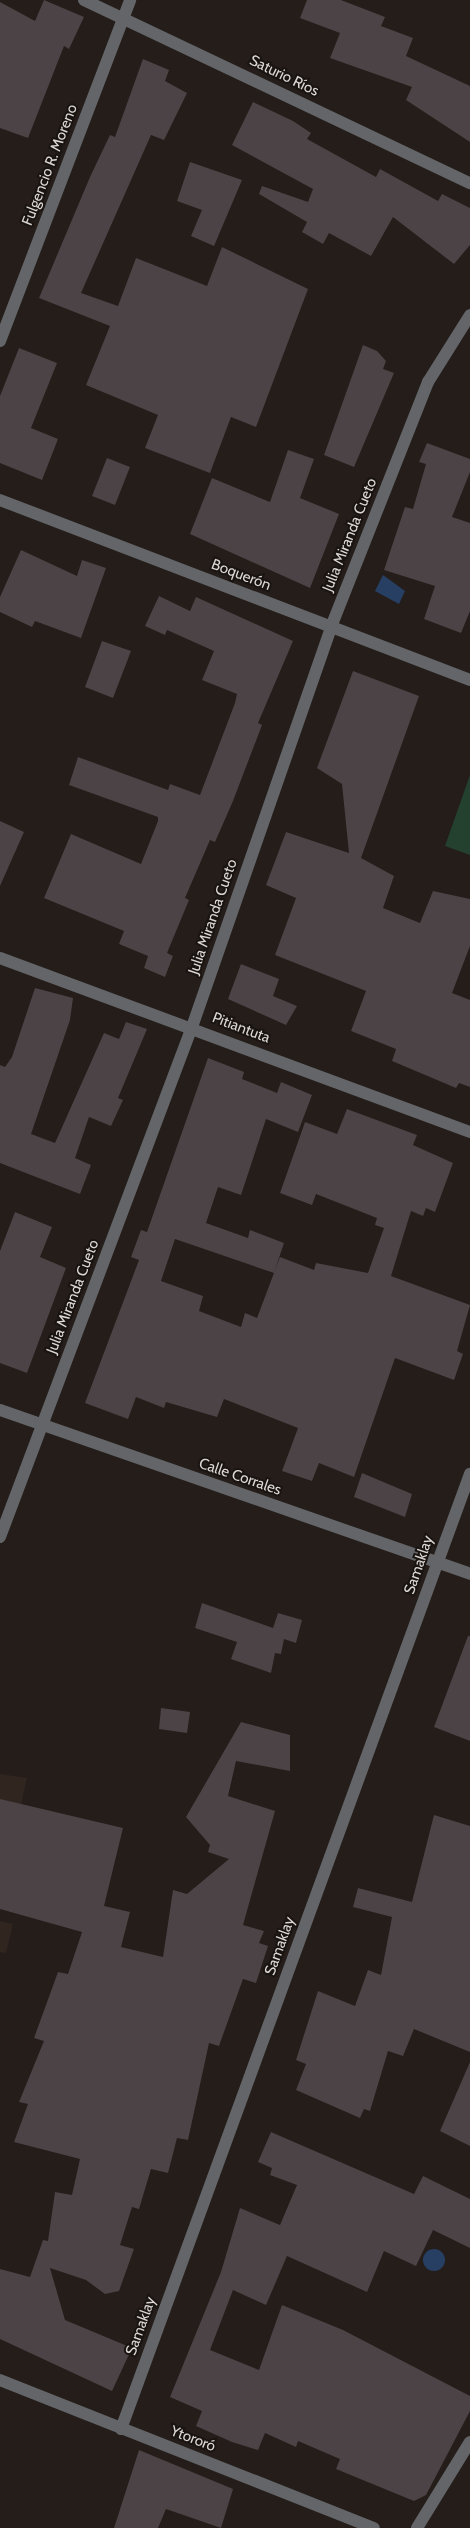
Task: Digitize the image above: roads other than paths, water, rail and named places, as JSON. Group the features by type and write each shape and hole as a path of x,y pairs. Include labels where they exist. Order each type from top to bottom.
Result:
{"street":[{"name":"Saturio Ríos","path":"84,0 124,17 470,183"},
{"name":"Fulgencio R. Moreno","path":"0,341 130,0"},
{"name":"Julia Miranda Cueto","path":"0,1537 192,1027 331,627 428,382 470,315"},
{"name":"Boquerón","path":"0,500 470,680"},
{"name":"Pitiantuta","path":"0,958 192,1027 470,1132"},
{"name":"Calle Corrales","path":"0,1410 470,1574"},
{"name":"Samaklay","path":"121,2429 470,1474"},
{"name":"Ytororó","path":"0,2380 374,2528"},
{"path":"417,2528 470,2442"}],"water":[{"path":"383,575 405,591 399,604 375,591"},
{"path":"434,2249 442,2252 445,2260 442,2268 434,2271 426,2268 423,2260 426,2252"}]}
